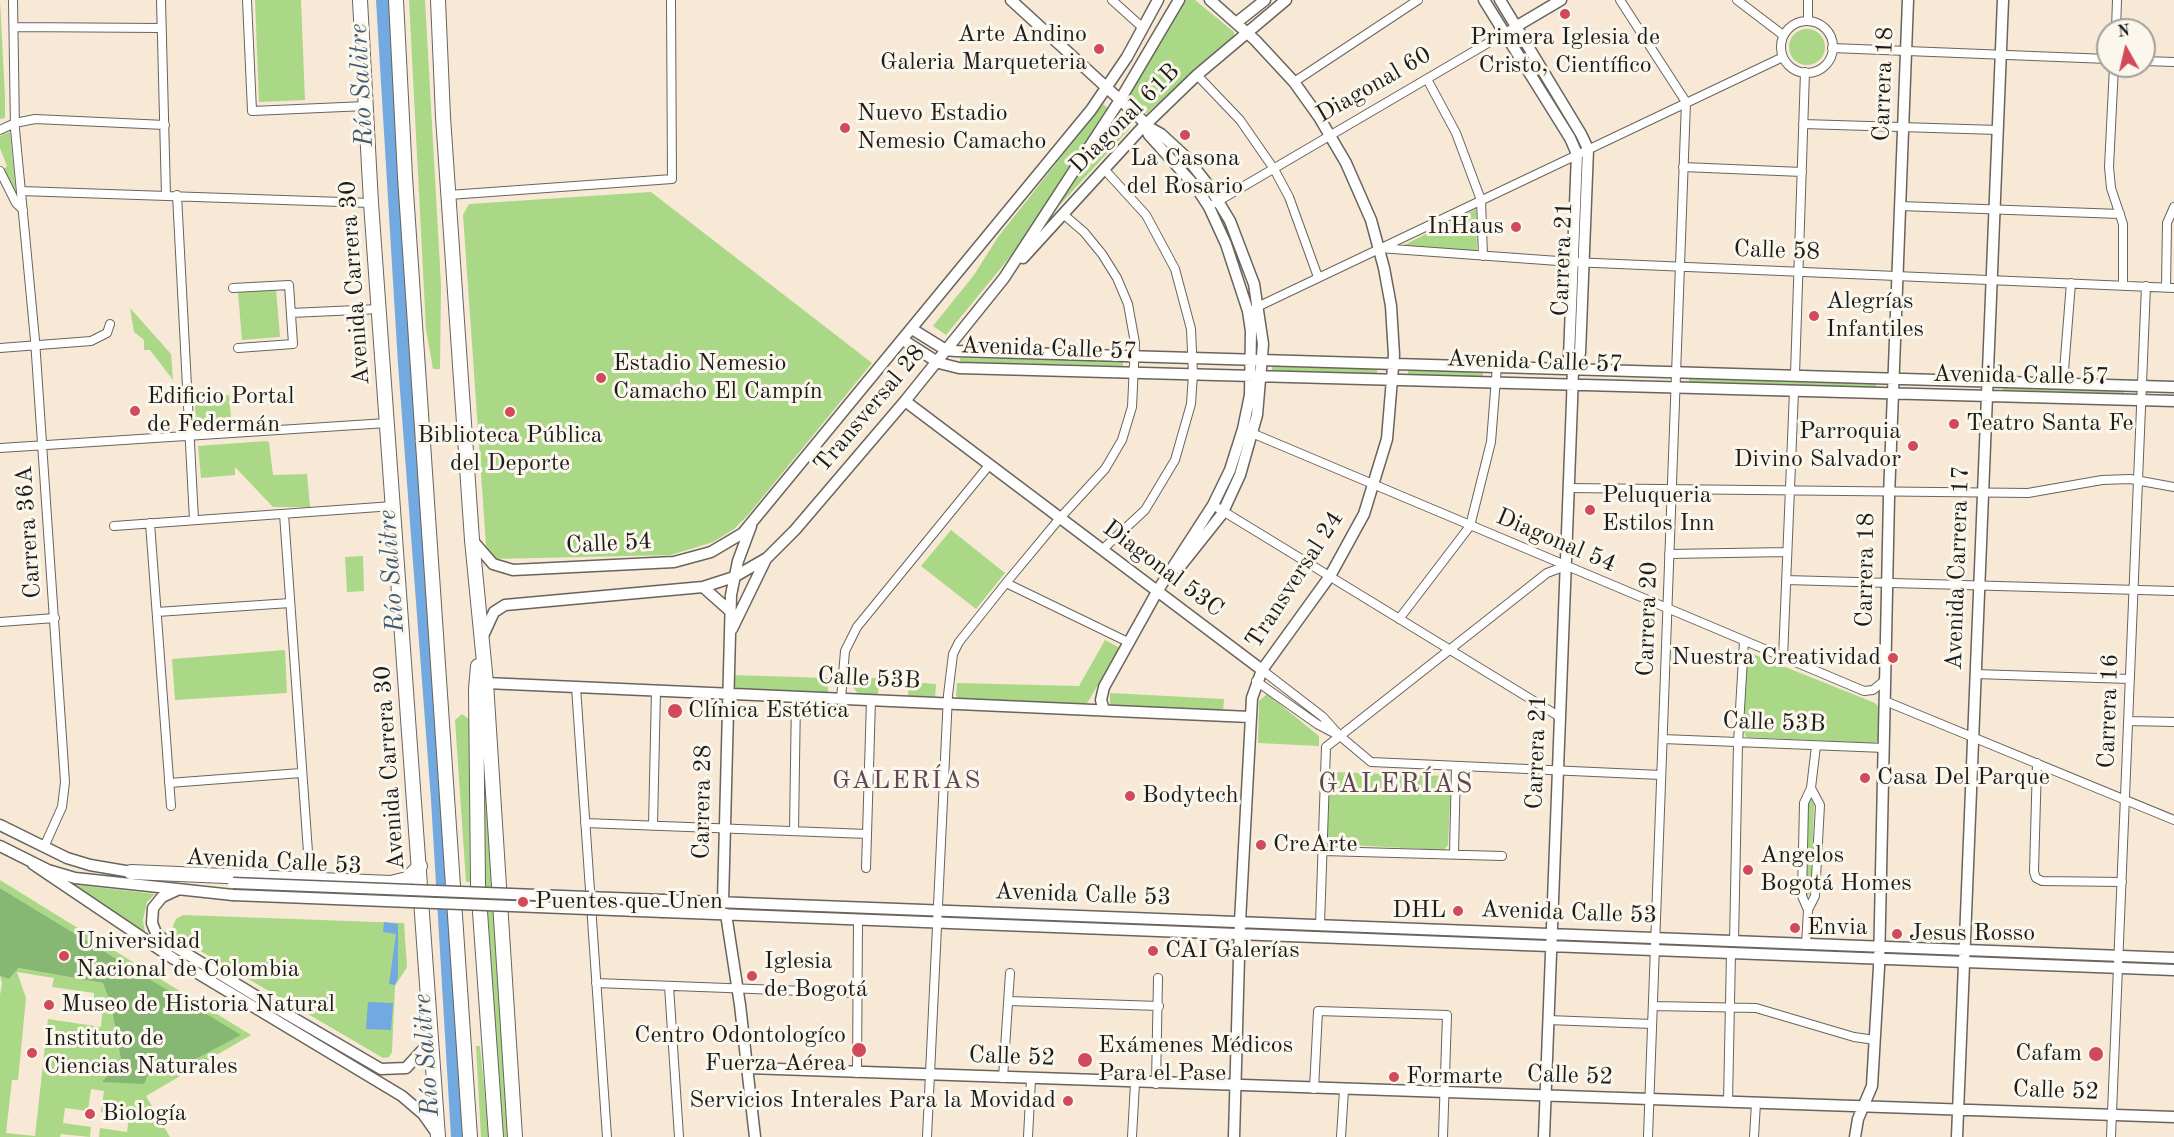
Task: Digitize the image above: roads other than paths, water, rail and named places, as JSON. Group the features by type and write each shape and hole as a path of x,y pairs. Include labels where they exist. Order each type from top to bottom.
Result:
{"highway":[{"name":"Avenida Carrera 30","path":"360,0 371,203 438,1136"},
{"path":"396,0 406,189 470,1137"},
{"path":"438,0 472,540 480,642 486,683 515,1137"},
{"path":"480,642 476,688 478,884 496,1137"},
{"path":"131,872 400,882 413,875 420,866"}],"main road":[{"path":"1011,0 1120,100 1145,125 1149,135 1188,176 1209,207 1226,244 1248,311 1258,359"},
{"name":"Transversal 28","path":"751,526 1107,88 1158,0"},
{"name":"Transversal 28","path":"734,578 767,558 803,521 1004,278 1120,100 1179,0"},
{"name":"Transversal 24","path":"1209,0 1246,32 1294,82 1331,136 1359,191 1379,248 1391,306 1394,363 1387,439 1375,484 1356,530 1330,576 1256,681 1250,717 1240,927 1234,1137"},
{"path":"1236,23 1264,0"},
{"name":"Diagonal 61B","path":"1004,278 1145,125 1197,75 1286,0"},
{"path":"1484,0 1570,138 1577,154"},
{"path":"1500,0 1588,149"},
{"name":"Diagonal 60","path":"1517,26 1561,0"},
{"name":"Carrera 18","path":"1855,1137 1858,1119 1872,1086 1880,960 1889,493 1908,0"},
{"name":"Avenida Carrera 17","path":"1957,1137 2003,0"},
{"path":"1145,125 1153,127 1180,152 1219,201 1248,262 1259,306 1257,376 1240,475 1223,512 1200,544 1158,590"},
{"name":"Carrera 21","path":"1573,368 1580,353 1588,149"},
{"name":"Carrera 21","path":"1544,1137 1573,385 1573,368 1569,357 1577,154"},
{"name":"Avenida Calle 57","path":"912,328 946,350 2174,387"},
{"name":"Avenida Calle 57","path":"903,340 936,362 959,368 2174,401"},
{"name":"Diagonal 53C","path":"905,400 1262,670"},
{"path":"1104,710 1102,693 1128,642 1158,590 1213,505 1248,432"},
{"name":"Calle 54","path":"472,540 493,564 507,569 608,566 692,558 723,546 751,526"},
{"name":"Carrera 28","path":"723,902 730,611 734,578 751,526"},
{"path":"729,638 767,558"},
{"path":"480,642 494,612 505,605 703,588 734,578"},
{"path":"703,588 730,611"},
{"name":"Calle 53B","path":"486,683 1250,717"},
{"name":"Avenida Calle 53","path":"0,825 78,862 131,872 233,883 723,902 938,916 1732,947 1880,960 1964,964 2174,970"},
{"name":"Avenida Calle 53","path":"0,846 33,864 75,878 233,895 858,919 938,916"},
{"path":"33,864 174,959 402,1096 423,1114 438,1136"},
{"path":"177,890 162,897 153,908 152,923 156,933 275,1008 381,1069 406,1068 430,1042"},
{"path":"726,914 738,988 755,1137"},
{"name":"Avenida Calle 53","path":"1240,927 1320,925 1551,939"},
{"name":"Avenida Calle 53","path":"1732,947 1806,945 2174,958"},
{"name":"Calle 52","path":"748,1068 1236,1087 2174,1116"}],"street":[{"name":"Carrera 36A","path":"13,0 15,123 35,346 65,782 58,821 44,847"},
{"path":"161,0 165,195"},
{"path":"247,0 252,111 366,106"},
{"path":"449,195 672,179 671,0"},
{"path":"1112,0 1143,28"},
{"path":"1294,82 1418,0"},
{"path":"1620,0 1686,102"},
{"path":"1737,0 1784,35"},
{"path":"1808,0 1808,21"},
{"path":"2116,18 2117,0"},
{"path":"1808,21 1819,24 1827,31 1832,48 1826,64 1816,70 1805,72 1792,68 1783,57 1781,46 1784,35 1791,26 1808,21"},
{"name":"Diagonal 60","path":"1209,207 1517,26"},
{"path":"14,27 161,28"},
{"path":"1832,48 2096,59"},
{"path":"1248,311 1783,57"},
{"path":"2156,61 2174,62"},
{"path":"1795,374 1805,72"},
{"path":"1197,75 1240,120 1274,169 1300,224 1318,277"},
{"path":"2113,78 2109,167 2111,188 2123,224 2123,285"},
{"path":"1427,79 1456,133 1481,200 1483,256"},
{"name":"Carrera 20","path":"1648,1137 1686,102"},
{"path":"0,130 15,123 35,119 165,125"},
{"path":"1803,124 1998,130"},
{"path":"1683,166 1802,172"},
{"path":"1102,550 1145,510 1171,469 1185,433 1193,374 1193,357 1185,299 1162,241 1139,207 1104,169"},
{"name":"Carrera 36A","path":"0,171 16,203 23,210"},
{"path":"21,191 371,203"},
{"path":"177,195 194,520"},
{"path":"1900,206 2120,214"},
{"path":"2170,287 2167,223 2173,211"},
{"path":"927,1137 949,668 959,642 1060,518 1106,469 1122,440 1132,407 1135,356 1132,322 1117,278 1090,239 1063,214"},
{"name":"Calle 58","path":"1379,248 1584,263 2170,287"},
{"path":"2063,383 2071,283"},
{"path":"232,288 288,285 291,313 293,344 238,348"},
{"name":"Carrera 16","path":"2110,1137 2146,286"},
{"path":"291,313 379,309"},
{"path":"0,348 99,339 107,333 110,324"},
{"path":"1399,619 1470,526 1489,452 1497,366"},
{"path":"1783,658 1794,391"},
{"path":"0,448 387,423"},
{"name":"Diagonal 54","path":"1248,432 1864,691 1878,688 1885,680"},
{"path":"841,699 845,651 857,627 990,464"},
{"path":"1569,488 2028,493 2102,480 2139,479 2174,487"},
{"path":"1213,505 1560,717"},
{"path":"114,526 393,506"},
{"path":"284,514 310,880"},
{"path":"150,523 171,806"},
{"path":"1669,554 1787,552"},
{"path":"1320,925 1326,747 1547,573 1566,566"},
{"path":"1786,580 2174,591"},
{"path":"1006,583 1128,642"},
{"path":"157,612 290,603"},
{"path":"0,622 55,618"},
{"path":"1728,1102 1738,743 1744,641"},
{"name":"Diagonal 53C","path":"1262,670 1323,717 1340,736"},
{"path":"1975,674 2130,679"},
{"path":"1256,681 1317,724 1340,736 1371,762 1661,775"},
{"path":"576,687 607,1137"},
{"path":"653,826 656,691"},
{"path":"794,831 796,697"},
{"path":"866,868 871,700"},
{"path":"1885,701 2174,820"},
{"path":"2128,721 2174,722"},
{"name":"Calle 53B","path":"1663,739 1884,748"},
{"path":"1808,910 1802,896 1804,803 1811,788 1816,746"},
{"path":"2037,764 2034,872 2036,878 2042,881 2122,882"},
{"path":"1454,854 1456,766"},
{"path":"169,783 302,773"},
{"path":"1806,945 1808,910 1815,896 1820,805 1811,788"},
{"path":"585,823 867,834"},
{"path":"1323,851 1502,856"},
{"path":"857,1072 858,919"},
{"path":"1003,1078 1010,974"},
{"path":"1156,1084 1158,978"},
{"path":"596,983 857,993"},
{"path":"669,986 679,1137"},
{"path":"1009,1001 1159,1006"},
{"path":"1653,1006 1756,1008 1854,1037 1875,1040"},
{"path":"1314,1089 1318,1011 1447,1015 1443,1137"},
{"path":"1548,1020 1652,1024"},
{"path":"1028,1137 1031,1079"},
{"path":"1132,1137 1135,1083"},
{"path":"1341,1137 1344,1090"},
{"path":"1754,1137 1755,1103"}],"water":[{"path":"376,0 393,0 464,1137 451,1137 431,800 398,364"},
{"path":"384,922 398,924 398,977 395,985 389,984 396,934 383,932"},
{"path":"368,1002 393,1003 391,1030 366,1029"}],"place":[{"name":"Primera Iglesia de Cristo, Científico","path":"1565,14"},
{"name":"Arte Andino Galeria Marqueteria","path":"1099,49"},
{"name":"Nuevo Estadio Nemesio Camacho","path":"845,128"},
{"name":"La Casona del Rosario","path":"1185,135"},
{"name":"InHaus","path":"1516,227"},
{"name":"Alegrías Infantiles","path":"1814,316"},
{"name":"Estadio Nemesio Camacho El Campín","path":"601,378"},
{"name":"Edificio Portal de Federmán","path":"135,411"},
{"name":"Biblioteca Pública del Deporte","path":"510,412"},
{"name":"Teatro Santa Fe","path":"1954,424"},
{"name":"Parroquia Divino Salvador","path":"1913,446"},
{"name":"Peluqueria Estilos Inn","path":"1590,510"},
{"name":"Nuestra Creatividad","path":"1893,658"},
{"name":"Clínica Estética","path":"675,711"},
{"name":"Casa Del Parque","path":"1865,778"},
{"name":"Bodytech","path":"1130,796"},
{"name":"CreArte","path":"1261,845"},
{"name":"Angelos Bogotá Homes","path":"1748,870"},
{"name":"Puentes que Unen","path":"523,902"},
{"name":"DHL","path":"1458,911"},
{"name":"Envia","path":"1795,928"},
{"name":"Jesus Rosso","path":"1897,934"},
{"name":"CAI Galerías","path":"1153,951"},
{"name":"Universidad Nacional de Colombia","path":"64,956"},
{"name":"Iglesia de Bogotá","path":"752,976"},
{"name":"Museo de Historia Natural","path":"49,1005"},
{"name":"Centro Odontologíco Fuerza Aérea","path":"859,1050"},
{"name":"Instituto de Ciencias Naturales","path":"32,1053"},
{"name":"Cafam","path":"2096,1054"},
{"name":"Exámenes Médicos Para el Pase","path":"1085,1060"},
{"name":"Formarte","path":"1394,1077"},
{"name":"Servicios Interales Para la Movidad","path":"1068,1101"},
{"name":"Biología","path":"90,1114"}],"district":[{"name":"GALERÍAS","path":"907,781"},
{"name":"GALERÍAS","path":"1396,785"}],"water label":[{"name":"Río Salitre","path":"362,85"},
{"name":"Río Salitre","path":"392,571"},
{"name":"Río Salitre","path":"427,1055"}]}
